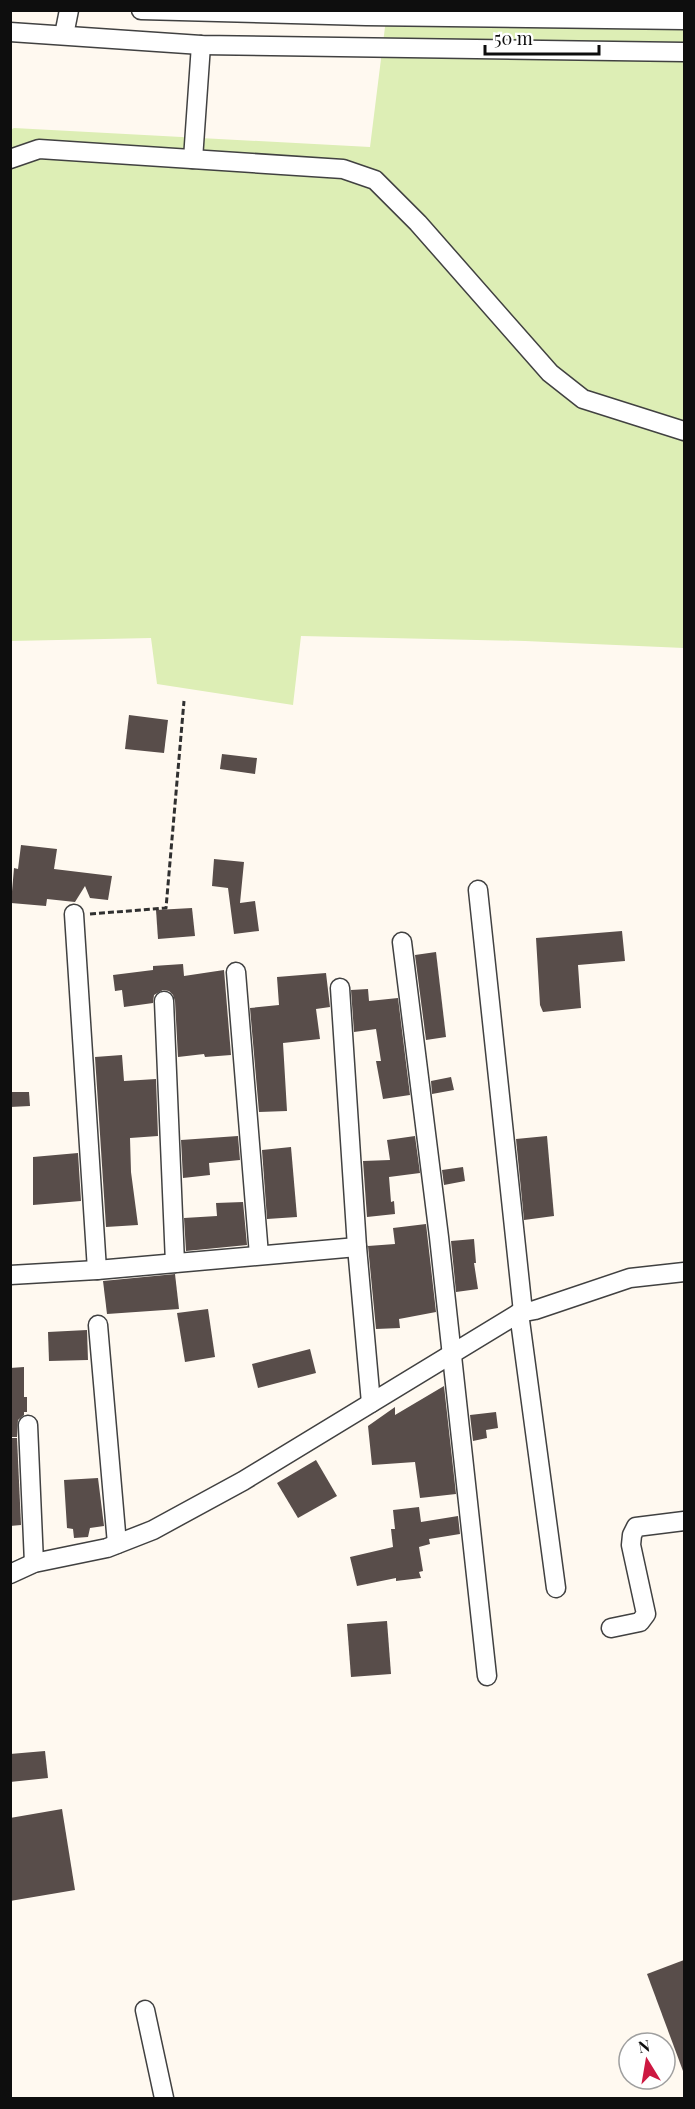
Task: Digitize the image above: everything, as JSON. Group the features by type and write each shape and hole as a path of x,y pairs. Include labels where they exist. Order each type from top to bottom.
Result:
{"street":[{"path":"64,35 69,10"},
{"path":"141,10 684,20"},
{"path":"10,32 201,45 684,52"},
{"path":"193,159 201,45"},
{"path":"10,159 39,149 343,169 375,180 418,223 550,373 583,399 684,431"},
{"path":"478,890 521,1312 556,1588"},
{"path":"74,914 97,1270"},
{"path":"402,942 452,1354 487,1676"},
{"path":"236,972 260,1255"},
{"path":"340,988 357,1247 371,1403"},
{"path":"164,1001 175,1263"},
{"path":"10,1275 97,1270 357,1247"},
{"path":"10,1574 34,1563 64,1558 117,1544 153,1530 243,1481 521,1312 630,1278 684,1272"},
{"path":"98,1325 117,1544"},
{"path":"28,1425 34,1563"},
{"path":"611,1628 640,1622 645,1614 632,1545 632,1534 636,1527 684,1521"},
{"path":"145,2010 164,2098"}],"path":[{"path":"74,914 166,908 184,701"}],"green space":[{"path":"387,11 684,11 684,648 525,641 301,636 293,705 157,684 151,638 11,641 10,130 14,128 370,147"}],"building":[{"path":"129,715 168,720 164,753 125,749"},
{"path":"222,754 257,758 255,774 220,769"},
{"path":"21,845 57,849 54,869 112,876 108,900 90,898 85,886 75,902 47,899 46,906 11,903 14,868 18,869"},
{"path":"214,859 244,862 240,903 255,901 259,931 234,934 228,888 212,886"},
{"path":"192,908 195,936 158,939 156,910"},
{"path":"622,931 625,961 578,965 581,1008 543,1012 540,1005 536,938"},
{"path":"436,952 446,1037 426,1040 415,955"},
{"path":"183,964 184,976 224,970 231,1055 205,1057 204,1054 178,1057 173,995 163,990 154,995 153,1003 124,1007 122,990 115,991 113,975 153,970 153,966"},
{"path":"326,973 330,1007 316,1009 320,1039 283,1043 287,1111 259,1112 250,1008 279,1005 277,977"},
{"path":"368,989 369,1001 398,998 410,1095 383,1099 376,1061 381,1061 376,1029 354,1032 351,990"},
{"path":"122,1055 124,1081 156,1079 158,1136 130,1138 131,1172 138,1225 106,1227 95,1057"},
{"path":"451,1077 454,1090 432,1094 431,1081"},
{"path":"10,1092 29,1092 30,1106 10,1107"},
{"path":"238,1136 240,1160 209,1163 210,1175 183,1178 181,1140"},
{"path":"415,1136 420,1173 389,1177 391,1202 394,1201 395,1214 367,1217 363,1161 390,1160 387,1140"},
{"path":"547,1136 554,1216 524,1220 516,1139"},
{"path":"291,1147 297,1217 267,1219 262,1150"},
{"path":"78,1153 81,1201 33,1205 33,1157"},
{"path":"463,1167 465,1181 444,1185 442,1170"},
{"path":"243,1202 247,1245 186,1251 184,1218 217,1216 216,1203"},
{"path":"426,1224 436,1312 399,1319 400,1328 376,1329 368,1246 395,1244 393,1228"},
{"path":"474,1239 476,1263 474,1263 478,1289 456,1292 451,1241"},
{"path":"175,1274 179,1309 107,1314 103,1281"},
{"path":"208,1309 215,1357 185,1362 177,1313"},
{"path":"87,1330 88,1360 49,1361 48,1332"},
{"path":"310,1349 316,1373 258,1388 252,1364"},
{"path":"24,1367 24,1397 27,1397 27,1412 24,1412 18,1420 17,1437 10,1437 10,1368"},
{"path":"444,1386 456,1494 420,1498 415,1462 372,1465 368,1426 395,1407 395,1415"},
{"path":"496,1412 498,1428 486,1430 487,1438 473,1441 470,1415"},
{"path":"10,1438 17,1438 21,1525 10,1526"},
{"path":"316,1460 337,1496 298,1518 277,1483"},
{"path":"98,1478 104,1526 90,1528 88,1537 74,1538 73,1529 67,1528 64,1480"},
{"path":"419,1507 421,1522 458,1516 460,1534 429,1539 430,1544 419,1547 423,1571 419,1572 421,1578 396,1581 396,1578 357,1586 350,1557 393,1547 391,1529 395,1529 393,1510"},
{"path":"387,1621 391,1674 351,1677 347,1624"},
{"path":"45,1751 48,1778 10,1782 10,1754"},
{"path":"62,1809 75,1890 10,1901 10,1818"},
{"path":"684,1960 684,2071 677,2055 677,2031 668,2031 647,1974"}]}
